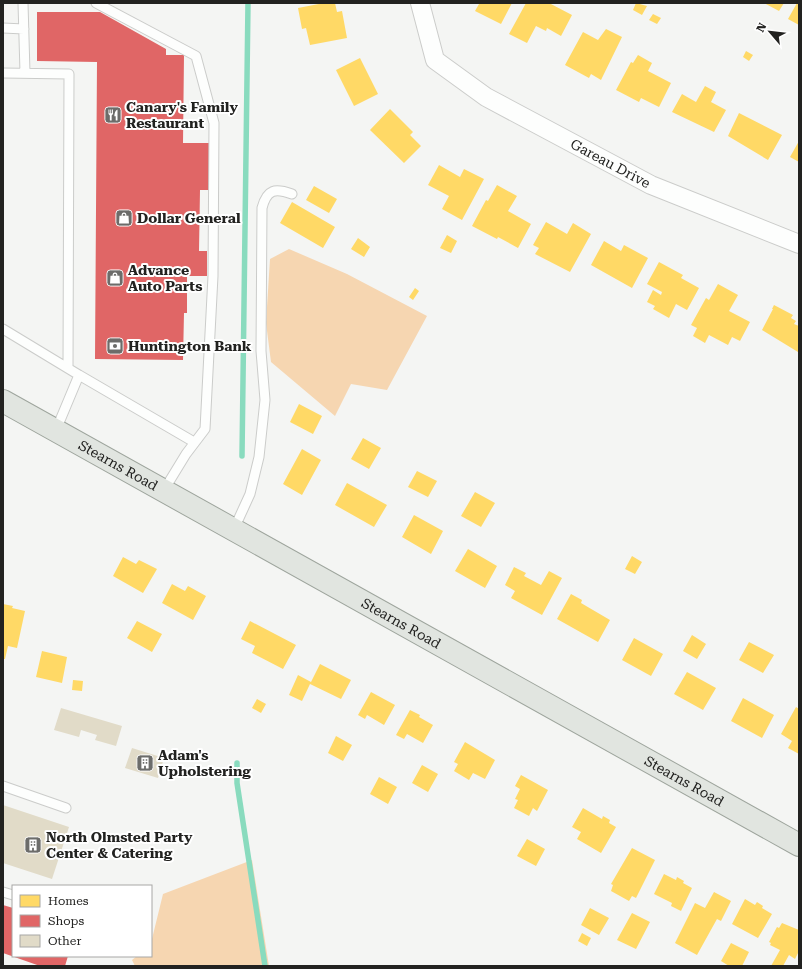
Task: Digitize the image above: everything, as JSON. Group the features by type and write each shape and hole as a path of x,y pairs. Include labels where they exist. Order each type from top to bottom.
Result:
{"main road":[{"name":"Stearns Road","path":"3,401 799,845"}],"street":[{"name":"Gareau Drive","path":"420,3 435,60 486,97 651,185 799,244"}],"lane":[{"path":"23,3 25,73"},
{"path":"96,3 196,56 214,123 213,276 205,429 194,442 164,490"},
{"path":"3,28 24,29"},
{"path":"3,73 69,74 68,368"},
{"path":"234,529 250,494 259,457 265,400 261,352 262,208 264,198 272,192 280,190 292,194"},
{"path":"3,328 194,442"},
{"path":"56,430 80,375"},
{"path":"3,786 66,808"}],"shaded area":[{"path":"289,249 347,274 427,316 387,390 351,384 335,416 271,362 266,323 270,259"},
{"path":"252,860 269,966 135,966 132,960 136,957 152,957 152,939 163,894"}],"building: Homes":[{"path":"324,3 335,3 337,12 342,11 347,38 310,45 306,28 302,29 298,8"},
{"path":"476,3 512,3 501,24 475,11 479,4"},
{"path":"526,3 549,3 572,15 561,36 547,28 546,31 536,26 527,43 509,34"},
{"path":"636,3 647,6 642,15 633,10"},
{"path":"764,3 784,3 779,11"},
{"path":"797,3 799,3 799,25 788,19"},
{"path":"653,14 661,18 657,24 649,20"},
{"path":"606,29 622,37 601,80 591,74 589,78 565,65 583,32 598,40"},
{"path":"746,51 753,55 749,61 743,57"},
{"path":"638,55 652,63 648,71 671,83 659,107 641,98 639,102 616,90 631,62 633,63"},
{"path":"360,58 378,94 354,106 336,70"},
{"path":"705,86 716,92 711,102 726,110 714,132 672,112 682,94 696,102"},
{"path":"390,109 413,132 410,135 421,146 404,163 370,130"},
{"path":"739,113 782,135 768,160 728,136"},
{"path":"799,141 799,162 790,157"},
{"path":"439,165 460,177 464,169 484,179 462,220 442,209 449,196 428,185"},
{"path":"497,185 517,196 508,211 531,224 518,248 498,237 497,239 472,226 486,200 488,201"},
{"path":"314,186 337,199 329,213 306,200"},
{"path":"292,202 335,227 323,248 280,223"},
{"path":"546,222 567,234 573,223 591,234 570,272 535,254 539,248 533,245"},
{"path":"447,235 457,241 451,253 440,248"},
{"path":"358,238 370,247 364,257 351,249"},
{"path":"604,241 621,251 624,245 648,258 632,288 591,265"},
{"path":"659,262 683,275 681,278 699,288 687,310 676,304 669,318 653,309 655,306 647,302 653,290 661,295 662,292 647,284"},
{"path":"718,284 738,295 729,311 750,322 740,341 732,337 728,345 709,335 705,343 693,336 697,328 691,325 706,298 709,300"},
{"path":"415,288 419,291 413,300 409,297"},
{"path":"774,305 793,315 791,318 796,321 794,324 799,326 798,352 762,330"},
{"path":"299,404 322,416 313,434 290,422"},
{"path":"363,438 381,448 369,469 351,459"},
{"path":"302,449 321,460 302,495 283,484"},
{"path":"417,471 437,481 428,497 408,487"},
{"path":"347,483 387,505 374,527 335,505"},
{"path":"475,492 495,503 481,527 461,516"},
{"path":"414,515 443,531 431,554 402,537"},
{"path":"468,549 497,566 485,588 455,571"},
{"path":"632,556 642,562 635,574 625,569"},
{"path":"123,557 136,564 139,560 157,569 143,593 113,576"},
{"path":"514,567 526,573 524,576 541,585 549,571 562,578 542,615 511,598 515,591 505,585"},
{"path":"172,584 185,591 188,586 206,596 193,620 162,603"},
{"path":"571,594 582,600 581,603 610,620 598,642 557,619"},
{"path":"3,604 25,611 17,648 8,646 5,659 3,659"},
{"path":"137,621 162,634 152,652 127,638"},
{"path":"250,621 296,645 283,669 252,653 255,646 241,639"},
{"path":"692,635 706,644 697,659 683,651"},
{"path":"634,638 663,654 651,676 622,660"},
{"path":"749,642 774,655 763,673 739,660"},
{"path":"42,651 67,657 62,683 36,677"},
{"path":"320,664 351,680 341,699 310,684 302,701 289,695 298,675 311,682"},
{"path":"687,672 716,688 703,710 674,694"},
{"path":"73,680 83,681 82,691 72,690"},
{"path":"371,692 395,705 384,725 367,715 365,719 358,715"},
{"path":"743,698 774,715 762,738 731,721"},
{"path":"257,699 266,704 261,713 252,708"},
{"path":"796,707 799,709 799,754 788,748 792,741 781,734"},
{"path":"410,710 420,715 419,717 433,725 423,743 407,734 404,739 396,735"},
{"path":"336,736 352,745 343,761 328,753"},
{"path":"465,742 495,760 485,779 473,773 469,780 454,771 458,764 454,762"},
{"path":"422,765 438,774 428,792 412,783"},
{"path":"521,775 548,790 537,811 533,808 529,816 514,808 518,800 515,799 520,789 515,786"},
{"path":"379,777 397,787 388,804 370,794"},
{"path":"583,808 602,819 603,816 610,820 609,823 616,827 601,853 577,839 581,832 572,827"},
{"path":"527,839 545,849 536,866 517,856"},
{"path":"632,848 655,860 636,898 632,896 629,901 611,891 613,885 611,884"},
{"path":"664,874 676,880 677,877 684,881 683,883 692,888 681,911 671,906 672,903 654,894"},
{"path":"714,892 731,901 721,921 717,919 697,955 675,943 695,903 705,908"},
{"path":"745,899 755,905 757,902 763,906 762,908 772,914 758,938 732,924"},
{"path":"590,908 609,918 599,935 581,925"},
{"path":"632,913 650,922 636,949 617,940"},
{"path":"782,923 799,930 799,951 795,959 789,955 783,966 771,966 780,950 770,945 771,943 769,942 777,927 779,928"},
{"path":"582,933 591,938 587,946 578,941"},
{"path":"731,943 749,952 742,966 729,966 721,961"}],"building: Shops":[{"path":"37,12 100,12 166,49 166,55 184,55 183,143 209,143 209,190 200,190 199,251 207,251 207,276 187,276 187,313 184,313 183,360 95,359 97,62 37,61"},
{"path":"3,905 12,908 12,956 3,953"},
{"path":"14,957 68,957 65,966 40,966"}],"building: Other":[{"path":"61,708 122,726 116,746 95,740 97,735 81,730 79,737 54,730"},
{"name":"Adam's Upholstering","path":"132,748 164,758 158,778 125,768"},
{"name":"North Olmsted Party Center & Catering","path":"3,805 69,827 52,879 3,863"}],"waterway":[{"path":"242,456 248,3"},
{"path":"237,763 237,783 265,966"}],"place":[{"name":"Canary's Family Restaurant","path":"113,115"},
{"name":"Dollar General","path":"124,218"},
{"name":"Advance Auto Parts","path":"115,278"},
{"name":"Huntington Bank","path":"115,346"},
{"name":"Adam's Upholstering","path":"145,763"},
{"name":"North Olmsted Party Center & Catering","path":"33,845"}]}
